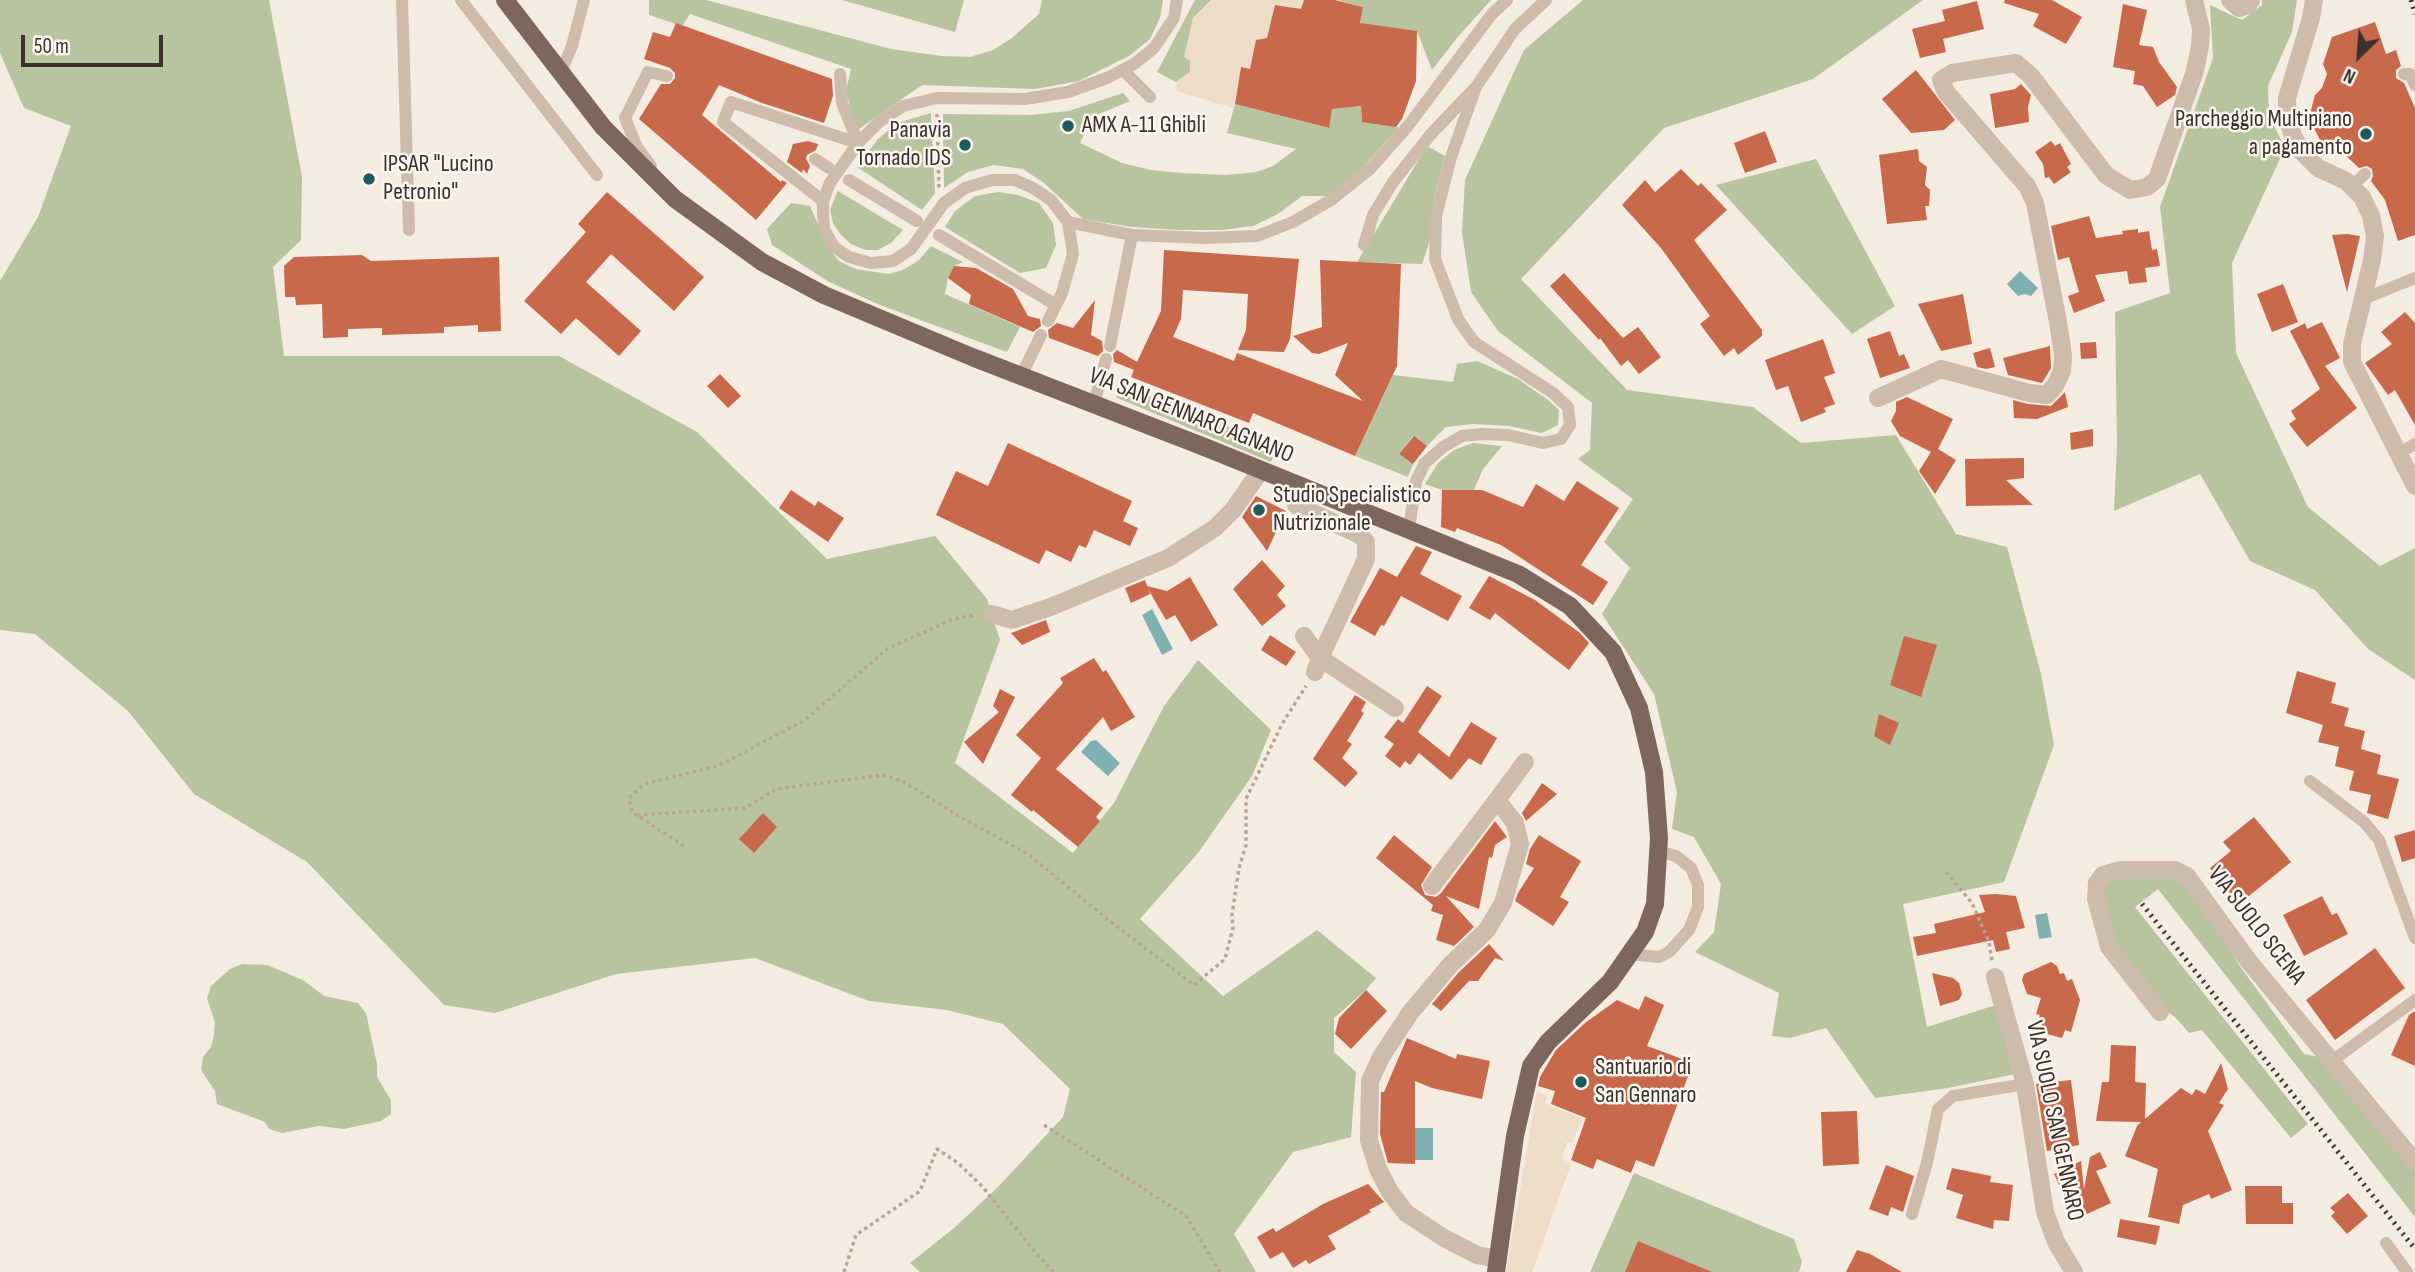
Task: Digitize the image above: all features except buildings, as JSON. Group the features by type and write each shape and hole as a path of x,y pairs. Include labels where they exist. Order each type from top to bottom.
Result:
{"main road":[{"name":"VIA SAN GENNARO AGNANO","path":"505,0 603,127 675,199 762,262 824,295 1518,573 1570,606 1613,652 1639,708 1654,772 1658,851 1655,904 1646,932 1610,982 1548,1042 1531,1066 1516,1136 1497,1265"}],"street":[{"path":"1878,398 1941,369 2029,393 2047,395 2062,370 2063,355 2058,322 2035,203 2027,186 1946,92 1941,79 1952,73 2016,64 2031,76 2106,175 2130,190 2147,187 2157,179 2195,71 2201,29 2194,0"},
{"path":"2230,0 2239,8 2248,5 2251,0"},
{"path":"2314,0 2287,98 2288,120 2302,152 2318,167 2346,181 2362,197 2371,216 2375,236 2352,344 2353,362 2358,377 2407,448 2415,486"},
{"path":"992,614 1012,620 1168,558 1215,528 1233,510 1261,470"},
{"path":"1304,488 1296,505 1360,535 1366,542 1366,559 1317,665"},
{"path":"1304,636 1317,665 1395,708"},
{"path":"1432,886 1525,762"},
{"path":"1497,800 1515,822 1520,844 1503,903 1486,930 1451,964 1410,1013 1381,1057 1370,1081 1369,1140 1378,1169 1390,1192 1406,1213 1444,1238 1497,1265"},
{"name":"VIA SUOLO SCENA","path":"2160,1012 2109,947 2096,899 2096,883 2103,875 2121,870 2175,870 2187,876 2247,959 2415,1162"},
{"name":"VIA SUOLO SAN GENNARO","path":"1995,977 2025,1084 2045,1212 2056,1242 2074,1272"}],"lane":[{"path":"402,0 408,230"},
{"path":"461,0 597,175"},
{"path":"561,72 572,46 584,0"},
{"path":"1048,321 1056,306 1073,254 1068,222 1051,200 1033,188 1014,180 992,180 965,188 942,207 911,249 893,261 871,263 849,257 834,247 824,229 823,201 830,183 858,143 879,122 903,106 937,97 1025,99 1068,92 1124,70 1154,48 1174,18 1177,0"},
{"path":"1068,222 1132,235 1205,238 1257,236 1293,222 1331,200 1370,169 1408,126 1492,14 1507,0"},
{"path":"1364,245 1373,215 1393,182 1431,134 1476,87 1515,29 1546,0"},
{"path":"1124,70 1150,97"},
{"path":"667,76 648,72 625,118 637,147 675,199"},
{"path":"840,74 842,103 858,143"},
{"path":"2404,74 2410,75 2415,85"},
{"path":"1409,529 1416,481 1425,463 1443,447 1462,436 1483,434 1508,435 1543,443 1561,439 1570,425 1568,407 1553,393 1474,342 1458,319 1435,259 1436,216 1451,157 1476,87"},
{"path":"823,201 723,122 731,103 858,143"},
{"path":"815,159 829,168"},
{"path":"2351,186 2365,174"},
{"path":"849,180 917,221"},
{"path":"939,235 1056,306"},
{"path":"1110,346 1132,235"},
{"path":"2363,299 2415,278"},
{"path":"1021,376 1041,335"},
{"path":"1094,404 1106,359"},
{"path":"2310,781 2364,822 2379,840 2415,937"},
{"path":"1630,954 1659,957 1669,952 1689,930 1698,906 1698,885 1691,868 1676,856 1658,851"},
{"path":"2332,1061 2415,1000"},
{"path":"1912,1214 1927,1163 1938,1110 1953,1096 2025,1084"},
{"path":"2386,1243 2407,1272"}],"path":[{"path":"937,97 942,207"},
{"path":"684,846 632,812 629,798 644,784 718,766 805,720 887,649 953,620 992,614"},
{"path":"637,815 745,808 776,789 884,775 904,782 960,817 1028,854 1194,985 1225,959 1233,928 1235,892 1246,845 1246,799 1282,724 1317,665"},
{"path":"1946,872 1972,903 1989,942 1995,977"},
{"path":"1044,1125 1186,1216 1220,1272"},
{"path":"844,1272 856,1235 920,1191 937,1149 958,1163 982,1186 1054,1272"}],"green space":[{"path":"0,0 269,0 302,177 301,240 273,267 284,356 559,356 697,432 827,559 935,536 987,599 1000,640 955,763 1073,853 1114,803 1164,706 1198,660 1271,730 1252,776 1198,853 1140,919 1223,996 1317,930 1376,978 1334,1018 1334,1052 1356,1072 1351,1137 1293,1152 1234,1234 1256,1272 920,1272 910,1263 954,1228 998,1187 1063,1117 1070,1089 1003,1024 947,1010 869,1001 755,958 616,974 495,1013 444,1005 307,862 194,794 128,711 35,634 0,630 0,281 38,217 71,126 24,108 0,53"},
{"path":"649,0 706,0 891,49 970,57 993,50 1012,38 1039,14 1042,0 1163,0 1160,18 1150,39 1129,56 1079,81 1035,89 922,85 856,131 846,91 851,69 690,14 682,26 649,15"},
{"path":"842,0 964,0 955,32"},
{"path":"1195,0 1211,0 1193,18 1190,72 1176,82 1157,72"},
{"path":"1338,0 1491,0 1432,70 1417,31 1358,34 1363,7"},
{"path":"1583,0 1923,0 1813,79 1664,128 1521,279 1627,390 1753,407 1801,443 1896,435 1956,534 2007,547 2041,674 2054,745 2004,882 1903,904 1927,1027 2002,1003 2015,1074 1948,1088 1875,1098 1826,1028 1790,1038 1772,1036 1779,993 1695,952 1714,932 1721,884 1694,837 1672,829 1677,792 1654,694 1602,614 1630,568 1604,542 1633,499 1578,459 1590,450 1592,403 1498,331 1471,292 1462,232 1465,180 1524,50"},
{"path":"2262,0 2297,0 2292,32 2268,86 2269,115 2285,148 2232,263 2236,353 2308,507 2380,566 2415,548 2415,680 2368,649 2315,590 2250,561 2200,474 2114,511 2117,445 2115,312 2170,293 2160,207 2213,58 2210,5 2242,20 2262,5"},
{"path":"1123,93 1130,101 1092,117 1080,143 1122,163 1151,170 1227,175 1256,172 1273,166 1296,149 1227,133 1235,104 1328,128 1332,109 1361,106 1362,121 1399,127 1358,173 1328,196 1302,196 1278,214 1253,226 1222,230 1178,230 1132,227 1083,219 1044,183 1023,169 994,165 968,172 944,188 943,114 1030,115 1069,111"},
{"path":"931,113 935,193 922,210 857,167 878,139 897,123"},
{"path":"1427,146 1445,156 1434,199 1431,237 1422,264 1357,262"},
{"path":"1816,159 1895,306 1852,334 1716,185"},
{"path":"838,190 903,230 891,243 878,250 865,250 851,244 833,223 830,210"},
{"path":"998,192 1018,195 1039,203 1053,223 1056,245 1046,268 1020,273 945,227 955,211 975,196"},
{"path":"791,203 810,206 829,249 839,261 856,269 889,274 903,270 919,260 931,246 963,262 954,266 945,294 1020,327 1007,352 880,305 829,282 772,245 767,229"},
{"path":"1477,361 1518,379 1548,400 1559,410 1558,425 1542,433 1509,426 1472,424 1446,427 1427,446 1413,436 1399,454 1413,464 1408,477 1355,456 1393,375 1453,382 1457,364"},
{"path":"1137,391 1248,435 1279,443 1271,462 1115,397"},
{"path":"1473,443 1502,446 1483,469 1474,490 1442,490 1425,484 1438,463 1454,450"},
{"path":"2117,877 2173,878 2193,890 2239,965 2304,1054 2324,1058 2415,1171 2415,1217 2158,889 2135,907 2308,1124 2291,1138 2202,1030 2189,1033 2176,1018 2160,1006 2113,943 2102,898 2105,884"},
{"path":"242,964 267,965 303,980 324,996 358,1003 366,1013 377,1064 377,1077 391,1100 391,1114 381,1121 344,1129 319,1126 282,1133 269,1129 265,1122 217,1104 215,1091 201,1070 203,1057 211,1047 214,1035 215,1022 207,998 211,986 230,969"},
{"path":"1634,1173 1794,1239 1802,1262 1799,1272 1590,1272"}],"shaded area":[{"path":"1211,0 1304,0 1301,9 1267,38 1256,40 1261,70 1241,68 1233,108 1177,91 1176,82 1190,72 1190,61 1184,57 1193,18"},
{"path":"1537,1091 1547,1096 1545,1103 1582,1119 1572,1143 1567,1142 1562,1158 1571,1164 1532,1272 1506,1272"}],"water":[{"path":"2020,271 2038,288 2031,296 2018,296 2007,284"},
{"path":"1152,609 1173,649 1162,655 1142,615"},
{"path":"1096,740 1120,763 1108,776 1081,752 1091,741"},
{"path":"2047,913 2052,937 2039,939 2035,915"},
{"path":"1415,1128 1433,1128 1433,1160 1415,1160"}],"railway":[{"path":"2411,0 2415,14"},
{"path":"2142,904 2415,1249"}],"place":[{"name":"AMX A-11 Ghibli","path":"1068,126"},
{"name":"Parcheggio Multipiano a pagamento","path":"2366,134"},
{"name":"Panavia Tornado IDS","path":"965,145"},
{"name":"IPSAR \"Lucino Petronio\"","path":"369,179"},
{"name":"Studio Specialistico Nutrizionale","path":"1259,510"},
{"name":"Santuario di San Gennaro","path":"1581,1082"}]}
